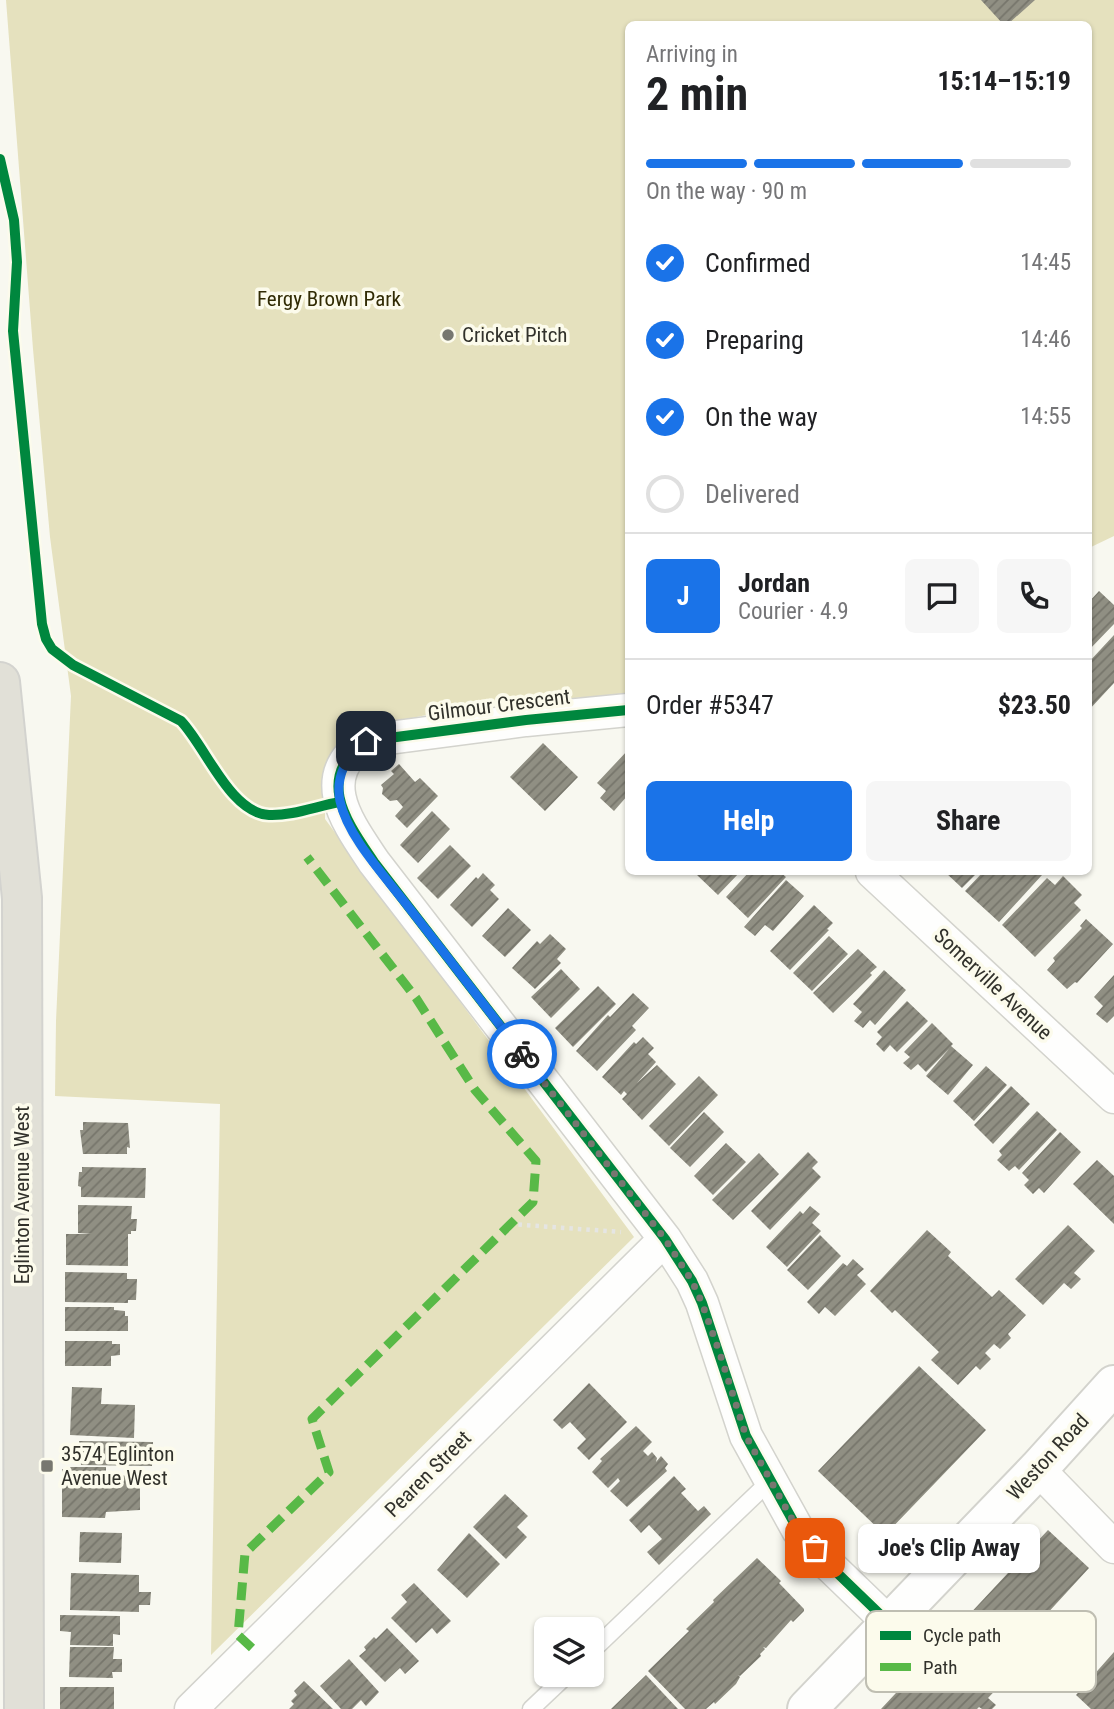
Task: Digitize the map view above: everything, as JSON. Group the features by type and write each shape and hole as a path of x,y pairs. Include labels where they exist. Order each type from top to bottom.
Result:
{"main road":[{"name":"Eglinton Avenue West","path":"0,682 22,898 16,1231 17,1669 24,1709"},
{"name":"Weston Road","path":"899,1611 1038,1469 1114,1385"},
{"name":"Weston Road","path":"807,1709 866,1646"}],"street":[{"name":"Gilmour Crescent","path":"625,710 366,741 356,748 344,766 338,782 340,802 348,824 363,845 665,1239"},
{"name":"Somerville Avenue","path":"875,875 1114,1097"},
{"path":"665,1239 692,1281 702,1303 746,1436 770,1481 798,1530 877,1611"},
{"name":"Pearen Street","path":"191,1709 665,1239"},
{"path":"1038,1469 1114,1547"}],"lane":[{"path":"604,1640 770,1481"},
{"path":"531,1709 554,1687"}],"path":[{"path":"510,1224 625,1233"}],"green space":[{"name":"Fergy Brown Park","path":"6,0 1114,0 1114,536 1092,547 1092,21 625,21 625,695 485,703 346,735 325,779 325,819 634,1237 211,1655 220,1104 55,1096 71,696 50,537"}],"building":[{"path":"981,0 1035,0 1011,21 1000,21"},
{"path":"1099,591 1114,605 1114,624 1092,647 1092,599"},
{"path":"1114,635 1114,683 1092,707 1092,659"},
{"path":"543,743 578,777 545,811 510,777"},
{"path":"625,753 625,798 614,811 600,798 606,791 597,783"},
{"path":"399,764 415,782 420,778 438,796 407,828 395,816 403,807 397,800 390,801 382,794 381,785 394,774 391,771"},
{"path":"432,811 450,829 418,863 400,845"},
{"path":"450,845 471,866 438,899 417,878"},
{"path":"483,873 495,885 490,890 499,899 472,927 450,905"},
{"path":"697,875 737,875 718,895"},
{"path":"746,875 786,877 748,918 726,897"},
{"path":"948,875 975,875 962,888"},
{"path":"980,875 1042,875 999,922 965,891"},
{"path":"1063,876 1082,895 1074,903 1081,910 1035,957 1002,925 1047,878 1055,885"},
{"path":"786,880 804,896 773,931 765,925 755,936 744,927"},
{"path":"814,905 833,923 790,970 770,951"},
{"path":"508,908 531,930 505,957 482,936"},
{"path":"1086,919 1113,944 1077,983 1067,989 1047,970 1055,961 1053,958 1082,928 1080,926"},
{"path":"550,934 566,949 557,959 561,963 535,989 512,968 537,941 540,944"},
{"path":"829,936 848,954 812,991 793,973"},
{"path":"858,949 877,967 833,1013 813,993"},
{"path":"561,969 580,989 551,1018 531,997"},
{"path":"884,970 906,990 875,1025 870,1020 863,1028 854,1021 862,1012 853,1004"},
{"path":"1114,975 1114,1016 1107,1023 1096,1014 1103,1006 1094,997"},
{"path":"598,986 616,1004 573,1047 555,1028"},
{"path":"633,993 649,1008 632,1026 636,1030 597,1071 576,1051 608,1015 610,1017"},
{"path":"907,1001 928,1021 897,1052 890,1045 884,1052 876,1044 882,1037 877,1032"},
{"path":"932,1023 953,1044 951,1046 973,1065 948,1095 926,1076 949,1049 926,1072 918,1064 911,1070 903,1063 910,1057 904,1052"},
{"path":"643,1037 654,1048 648,1054 656,1062 637,1083 657,1065 676,1084 642,1120 622,1099 627,1094 624,1091 621,1095 602,1077 634,1042 636,1044"},
{"path":"986,1066 1007,1085 974,1121 953,1101"},
{"path":"699,1076 718,1095 669,1146 649,1126"},
{"path":"1011,1086 1030,1104 993,1144 974,1125"},
{"path":"1037,1111 1057,1130 1019,1170 1015,1166 1009,1171 997,1160 1002,1155 999,1151"},
{"path":"704,1112 724,1132 690,1167 670,1148"},
{"path":"83,1122 128,1123 130,1148 127,1147 127,1154 83,1154 80,1130 83,1130"},
{"path":"1060,1132 1081,1152 1044,1193 1039,1188 1033,1194 1024,1185 1029,1180 1022,1173"},
{"path":"726,1143 746,1162 713,1195 694,1176"},
{"path":"808,1152 818,1162 812,1168 821,1177 770,1230 751,1211"},
{"path":"759,1153 779,1174 733,1220 712,1200"},
{"path":"1097,1160 1114,1176 1114,1224 1073,1184"},
{"path":"82,1167 146,1168 145,1198 81,1197 81,1187 78,1186"},
{"path":"78,1205 132,1206 131,1219 137,1219 136,1231 128,1234 128,1266 66,1265 66,1234 92,1234 78,1233"},
{"path":"810,1206 820,1214 812,1223 821,1231 787,1267 766,1247 800,1211 803,1214"},
{"path":"1068,1225 1095,1251 1074,1273 1081,1279 1071,1289 1064,1283 1043,1305 1015,1279"},
{"path":"927,1230 951,1252 948,1256 992,1297 999,1290 1026,1315 1008,1334 1011,1338 1000,1349 994,1344 985,1353 991,1359 980,1370 976,1366 958,1385 931,1360 939,1352 895,1310 892,1313 870,1291"},
{"path":"820,1235 841,1256 808,1290 787,1270"},
{"path":"853,1259 864,1269 857,1275 866,1284 835,1316 825,1307 819,1314 807,1302 843,1263 847,1266"},
{"path":"65,1272 127,1273 127,1279 137,1279 136,1300 128,1300 128,1303 65,1302"},
{"path":"65,1307 114,1307 114,1310 125,1311 125,1316 128,1316 128,1331 65,1331"},
{"path":"65,1341 112,1341 112,1344 120,1344 120,1355 111,1356 111,1366 65,1366"},
{"path":"919,1366 986,1430 885,1535 818,1471"},
{"path":"589,1383 627,1422 589,1460 577,1448 586,1439 570,1422 562,1429 553,1420"},
{"path":"72,1387 102,1388 101,1404 135,1405 134,1438 70,1435"},
{"path":"636,1426 652,1442 643,1451 648,1456 652,1452 657,1458 656,1462 661,1456 668,1464 665,1468 667,1471 627,1507 610,1491 620,1481 618,1478 608,1488 592,1472 602,1461 600,1459"},
{"path":"79,1441 153,1442 152,1466 81,1465"},
{"path":"106,1467 106,1475 140,1476 140,1510 106,1512 105,1518 62,1517 62,1469"},
{"path":"674,1476 686,1489 681,1493 698,1511 704,1506 711,1514 659,1565 647,1552 662,1539 649,1525 641,1533 629,1520"},
{"path":"505,1494 528,1516 517,1527 527,1537 506,1559 473,1527"},
{"path":"1048,1530 1089,1568 1050,1611 972,1611"},
{"path":"80,1532 122,1533 121,1563 79,1562"},
{"path":"469,1533 500,1564 467,1598 437,1570"},
{"path":"757,1558 781,1581 779,1583 804,1611 793,1622 791,1620 766,1648 763,1647 765,1649 761,1656 738,1675 740,1677 736,1684 715,1704 714,1702 706,1709 685,1709 648,1671 689,1631 686,1629 713,1600"},
{"path":"71,1573 139,1575 139,1592 151,1592 150,1605 139,1605 139,1612 70,1610"},
{"path":"414,1583 451,1621 437,1634 432,1628 416,1643 391,1618 407,1602 401,1595"},
{"path":"60,1615 120,1616 120,1635 113,1634 113,1646 70,1645 71,1632 60,1631"},
{"path":"387,1628 419,1661 405,1674 400,1668 385,1682 359,1656 374,1637 376,1639"},
{"path":"70,1647 114,1647 113,1659 122,1659 122,1672 112,1672 113,1678 69,1677"},
{"path":"1114,1652 1114,1709 1091,1709 1076,1695 1079,1692 1096,1692 1096,1672"},
{"path":"349,1659 379,1692 366,1706 361,1700 352,1709 341,1709 320,1686"},
{"path":"646,1675 678,1709 611,1709"},
{"path":"304,1681 333,1709 289,1709 294,1704 291,1701 297,1695 294,1691"},
{"path":"60,1687 114,1687 114,1709 60,1709"},
{"path":"897,1692 994,1692 988,1698 996,1705 992,1709 881,1709"}],"marked path":[{"path":"252,1648 238,1635 245,1553 329,1472 312,1419 533,1202 536,1161 475,1090 416,998 307,857"}],"cycle path":[{"path":"0,159 14,220 17,262 13,331 42,624 46,639 52,649 73,665 181,721 231,791 242,803 255,811 269,815 287,814 340,802"},
{"path":"625,710 366,741 350,755 341,770 338,785 340,801 354,832 374,862 665,1239 692,1281 702,1303 746,1436 798,1530 877,1611"}],"way so far":[{"path":"522,1054 665,1239 692,1281 721,1357 746,1436 798,1530 815,1548"}],"place":[{"name":"Cricket Pitch","path":"448,335"},
{"name":"3574 Eglinton Avenue West","path":"47,1466"},
{"name":"Joe's Clip Away","path":"815,1548"}],"route":[{"path":"366,741 356,748 344,766 338,782 340,802 348,824 374,862 522,1054"}]}
